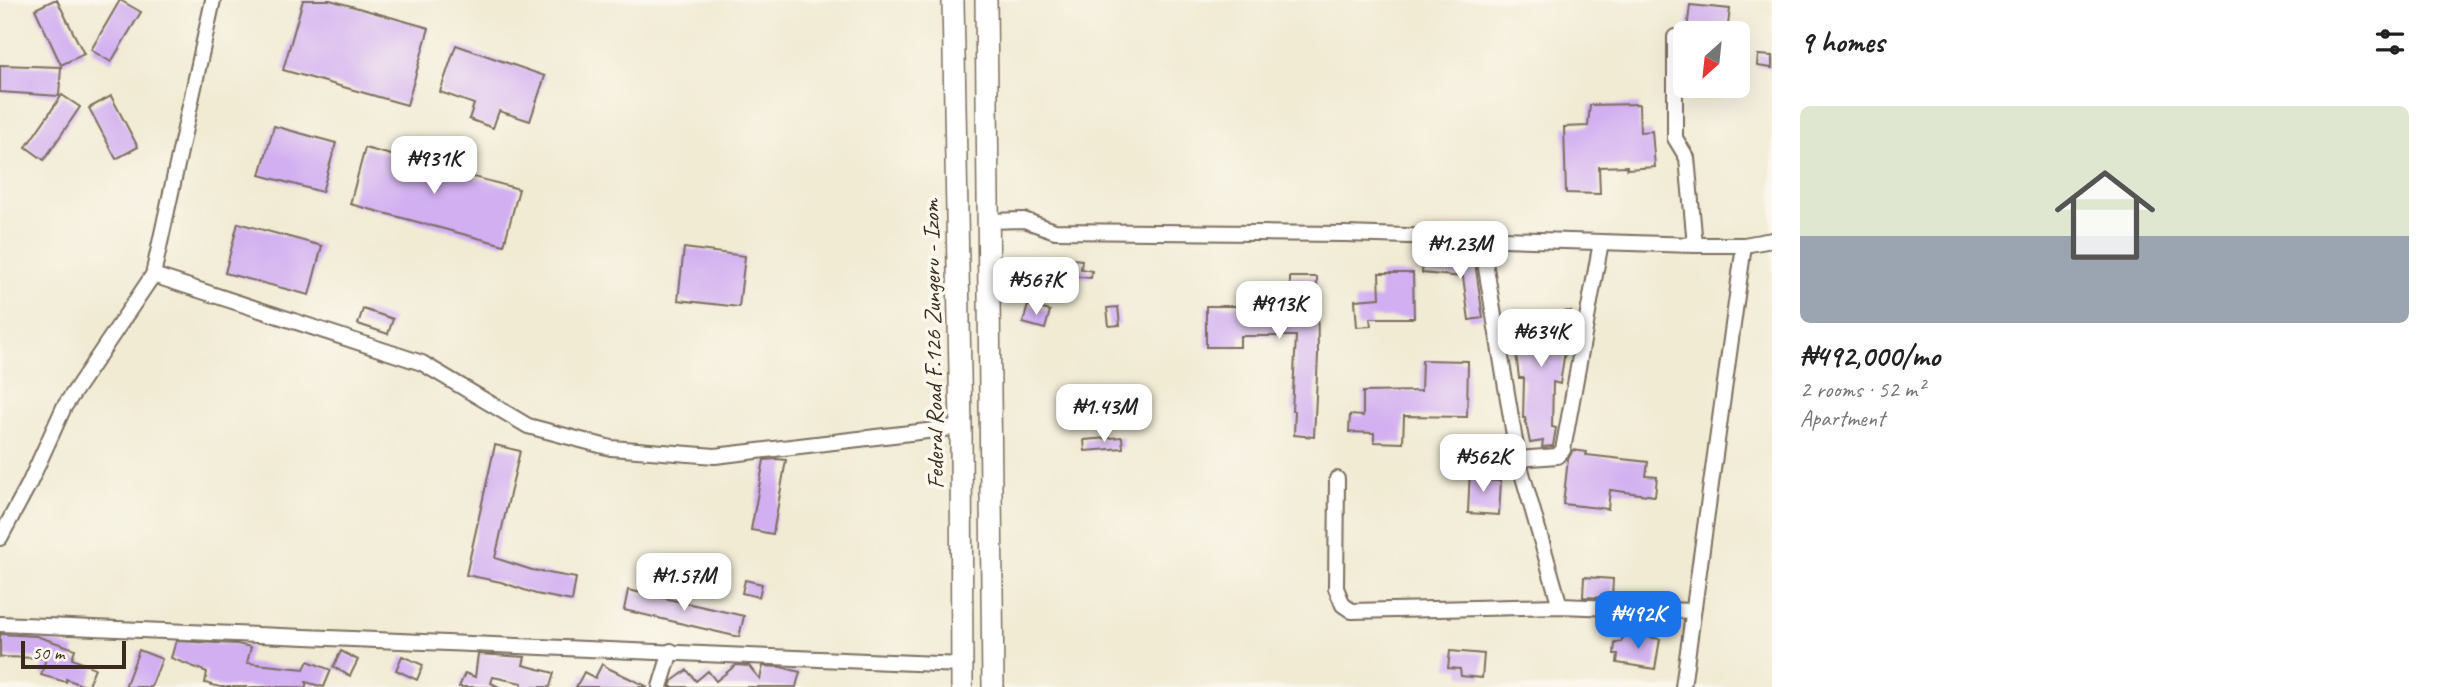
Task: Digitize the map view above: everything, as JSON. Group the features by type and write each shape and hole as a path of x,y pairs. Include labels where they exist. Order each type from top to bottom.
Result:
{"main road":[{"name":"Federal Road F.126 Zungeru - Izom","path":"953,0 961,427 962,687"},
{"path":"986,0 993,687"}],"street":[{"path":"0,538 29,484 64,407 153,275 213,0"},
{"path":"1675,98 1675,138 1687,158 1695,245"},
{"path":"988,221 1024,220 1055,231 1345,234 1695,245 1744,245 1772,240"},
{"path":"1482,238 1518,459 1560,606"},
{"path":"1518,459 1557,456 1563,450 1601,242"},
{"path":"1683,687 1744,245"},
{"path":"153,275 422,363 528,426 611,448 715,456 961,427"},
{"path":"1337,479 1336,588 1343,605 1352,611 1560,606 1693,611"},
{"path":"0,624 961,665"},
{"path":"660,687 671,652"}],"building":[{"path":"57,0 84,54 61,65 35,9"},
{"path":"120,0 141,12 111,62 91,50"},
{"path":"303,0 330,0 429,28 407,105 283,70"},
{"path":"1690,5 1730,9 1728,21 1688,21"},
{"path":"456,45 545,76 530,121 499,111 493,128 469,119 474,104 440,92"},
{"path":"1758,55 1772,56 1772,68 1757,66"},
{"path":"0,65 61,67 59,96 0,92"},
{"path":"62,95 80,107 44,160 26,147"},
{"path":"111,96 138,147 116,159 89,108"},
{"path":"1639,104 1640,132 1652,131 1655,167 1599,167 1600,194 1566,193 1564,127 1588,126 1590,105"},
{"path":"274,126 336,143 322,192 260,175"},
{"path":"365,148 519,189 504,245 350,204"},
{"path":"238,223 322,246 309,295 225,273"},
{"path":"684,248 745,256 739,307 678,300"},
{"path":"1030,258 1062,265 1063,258 1082,260 1081,269 1092,271 1091,278 1045,274 1044,280 1026,276"},
{"path":"1423,259 1475,262 1483,318 1469,320 1463,277 1422,273"},
{"path":"1379,273 1413,273 1414,318 1370,318 1371,326 1357,327 1355,300 1380,298"},
{"path":"1290,277 1317,277 1318,355 1314,437 1294,435 1295,411 1292,411 1296,336 1240,336 1240,347 1206,347 1206,306 1247,306 1247,310 1290,311"},
{"path":"1028,305 1050,311 1045,329 1023,323"},
{"path":"1118,307 1120,325 1109,326 1107,308"},
{"path":"363,309 393,319 388,334 358,324"},
{"path":"1571,311 1560,384 1553,382 1552,427 1556,428 1553,446 1542,447 1543,441 1530,443 1523,418 1524,378 1519,378 1512,318"},
{"path":"1422,360 1468,361 1467,417 1404,416 1403,443 1374,442 1374,433 1349,432 1350,415 1363,416 1363,392 1421,391"},
{"path":"1122,437 1123,448 1085,451 1084,440"},
{"path":"495,445 520,451 495,558 532,570 576,578 572,601 466,575"},
{"path":"1573,450 1587,452 1586,455 1648,462 1646,476 1657,477 1655,496 1610,490 1608,509 1563,504 1568,459"},
{"path":"764,460 786,460 773,534 751,530"},
{"path":"1470,468 1487,469 1486,480 1501,481 1499,515 1468,513"},
{"path":"1584,577 1613,579 1612,598 1583,597"},
{"path":"745,580 762,584 759,597 742,593"},
{"path":"628,590 744,616 739,637 624,610"},
{"path":"1625,633 1660,639 1655,669 1617,663 1615,643 1621,642"},
{"path":"0,634 36,636 75,649 72,659 95,668 87,687 66,679 66,682 41,675 46,658 0,657"},
{"path":"176,641 251,647 247,663 304,669 308,661 331,670 324,687 306,682 306,687 220,687 205,683 207,672 171,658"},
{"path":"139,650 162,659 151,687 125,687"},
{"path":"341,651 358,660 350,676 333,667"},
{"path":"1450,651 1484,654 1482,678 1461,676 1460,669 1448,668"},
{"path":"478,654 525,657 523,665 554,673 550,687 521,687 522,683 493,677 491,683 499,687 459,687 465,673 475,677"},
{"path":"402,656 423,665 417,680 396,670"},
{"path":"602,664 648,687 576,687 584,672 595,678"},
{"path":"736,665 749,666 760,679 763,666 800,672 796,687 670,687 672,681 687,670 696,681 708,671 716,681"}]}
